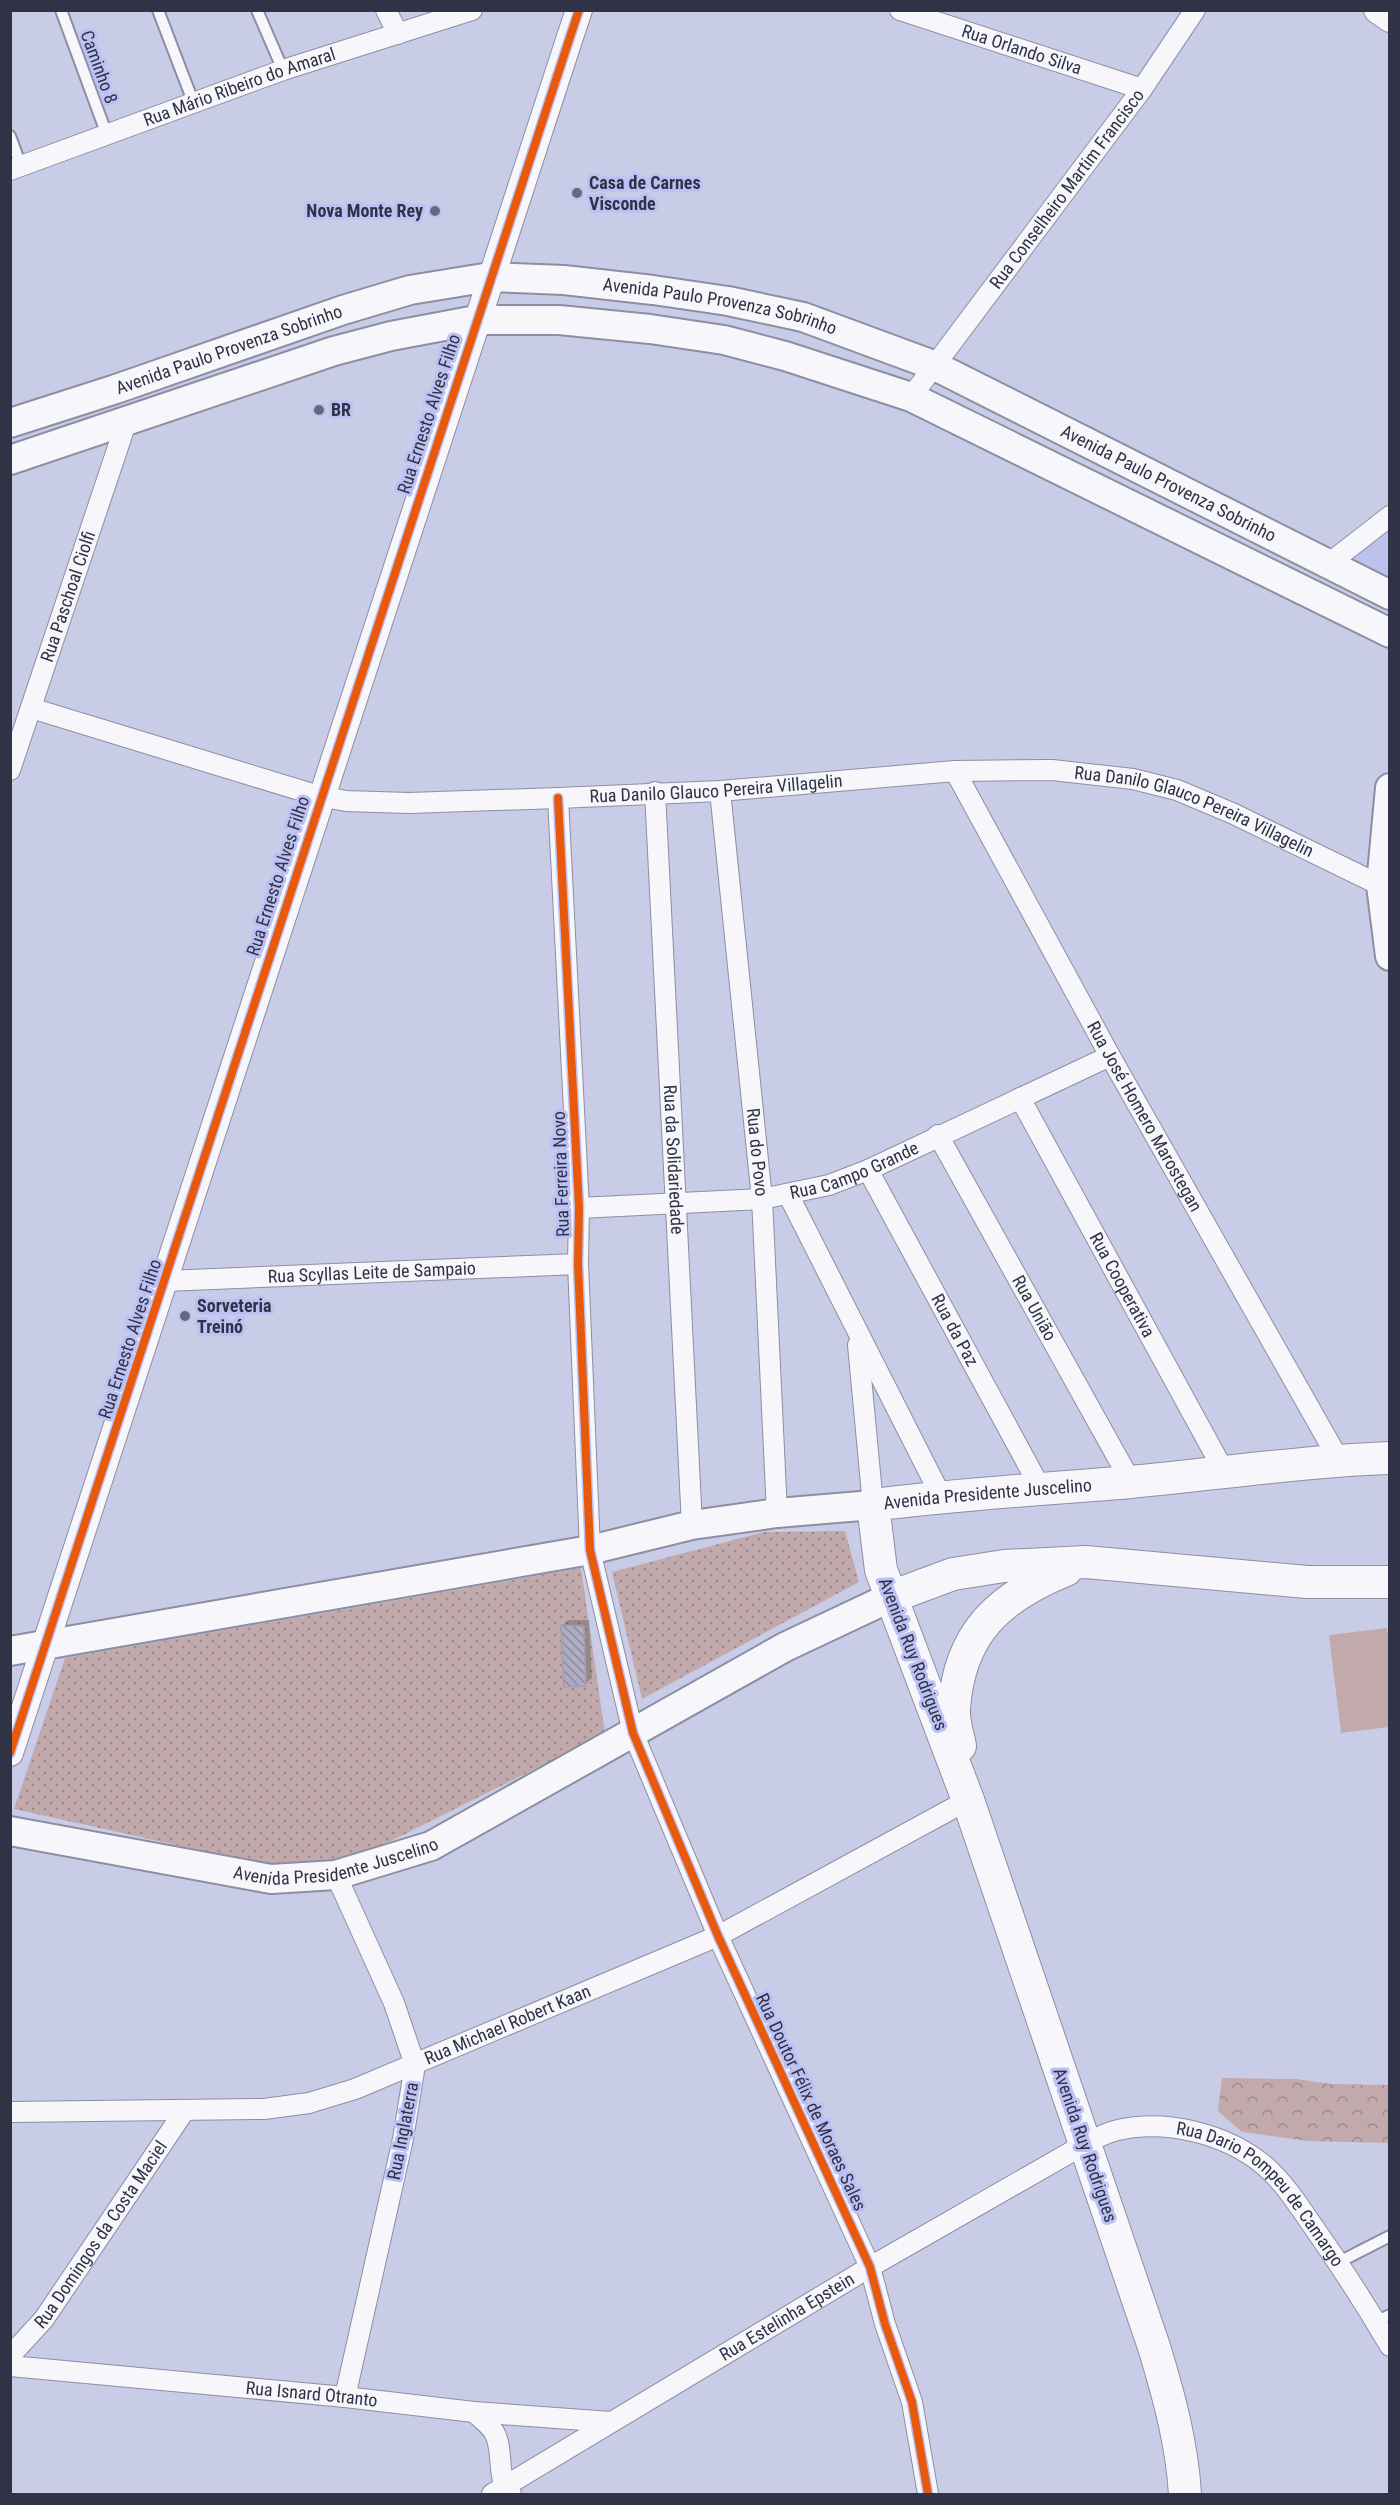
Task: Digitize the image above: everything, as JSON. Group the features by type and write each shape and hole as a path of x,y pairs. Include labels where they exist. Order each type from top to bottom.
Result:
{"main road":[{"name":"Avenida Paulo Provenza Sobrinho","path":"10,423 410,290 490,277 564,280 728,301 803,317 933,365 1389,595"},
{"name":"Avenida Paulo Provenza Sobrinho","path":"10,460 126,423 334,351 391,336 476,320 559,320 650,329 724,340 785,356 911,397 1389,633"},
{"path":"1389,788 1385,888 1389,956"},
{"name":"Avenida Presidente Juscelino","path":"10,1651 590,1550 692,1526 777,1513 873,1505 941,1496 1131,1482 1339,1460 1389,1458"},
{"name":"Avenida Ruy Rodrigues","path":"873,1505 881,1570 968,1800 1155,2347 1183,2458 1185,2494"},
{"name":"Avenida Presidente Juscelino","path":"10,1831 271,1879 336,1875 431,1846 785,1647 891,1597 953,1574 1004,1566 1086,1562 1249,1578 1315,1582 1389,1582"},
{"name":"Avenida Ruy Rodrigues","path":"968,1800 968,1789 953,1711 963,1662 972,1642 988,1618 1005,1602 1034,1583 1086,1562"}],"street":[{"path":"386,10 398,34"},
{"name":"Rua Mário Ribeiro do Amaral","path":"16,168 283,70 472,10"},
{"name":"Rua Ernesto Alves Filho","path":"10,1753 165,1281 319,796 579,10"},
{"name":"Rua Orlando Silva","path":"900,10 1142,89"},
{"name":"Rua Conselheiro Martim Francisco","path":"911,397 1142,89 1195,10"},
{"path":"1377,10 1389,19"},
{"name":"Rua Paschoal Ciolfi","path":"10,770 126,423"},
{"path":"1327,565 1389,516"},
{"name":"Rua Danilo Glauco Pereira Villagelin","path":"31,708 319,796 346,801 409,802 720,791 955,771 1052,770 1133,779 1177,790 1234,814 1385,888"},
{"name":"Rua José Homero Marostegan","path":"955,771 1110,1056 1339,1460"},
{"name":"Rua do Povo","path":"720,791 762,1199 777,1513"},
{"name":"Rua da Solidariedade","path":"655,792 692,1526"},
{"name":"Rua Ferreira Novo","path":"558,798 579,1208 578,1264 590,1550"},
{"name":"Rua Campo Grande","path":"579,1208 762,1199 829,1185 868,1170 938,1135 1110,1056"},
{"name":"Rua Cooperativa","path":"1020,1098 1225,1473"},
{"name":"Rua União","path":"938,1135 1131,1482"},
{"name":"Rua da Paz","path":"868,1170 1041,1489"},
{"name":"Rua do Povo","path":"788,1194 941,1496"},
{"name":"Rua Scyllas Leite de Sampaio","path":"165,1281 578,1264"},
{"path":"857,1334 873,1505"},
{"path":"590,1550 633,1733"},
{"name":"Rua Doutor Félix de Moraes Sales","path":"633,1733 718,1936 870,2267 885,2324 912,2402 928,2494"},
{"name":"Rua Michael Robert Kaan","path":"10,2112 264,2109 309,2103 355,2089 718,1936 968,1800"},
{"name":"Rua Inglaterra","path":"336,1875 394,2003 415,2065 403,2139 345,2397"},
{"name":"Rua Domingos da Costa Maciel","path":"10,2356 44,2319 185,2110"},
{"name":"Rua Dario Pompeu de Camargo","path":"1085,2144 1118,2130 1159,2126 1205,2134 1248,2153 1280,2180 1382,2318 1389,2346"},
{"name":"Rua Estelinha Epstein","path":"502,2492 611,2422 870,2267 1085,2144"},
{"name":"Rua Isnard Otranto","path":"10,2366 345,2397 474,2412 611,2422"},
{"path":"474,2412 494,2432 502,2492"}],"lane":[{"name":"Caminho 8","path":"61,10 107,135"},
{"path":"158,10 194,104"},
{"path":"257,10 283,70"},
{"path":"10,136 16,168"},
{"path":"1339,2262 1389,2236"}],"shaded area":[{"path":"1389,522 1389,584 1345,561"}],"green space":[{"path":"845,1531 859,1582 642,1699 612,1572 764,1532"},
{"path":"581,1568 605,1734 363,1855 319,1864 262,1864 14,1809 65,1658"},
{"path":"1387,1628 1390,1648 1389,1727 1341,1733 1329,1635"},
{"path":"1222,2078 1297,2079 1330,2084 1389,2085 1389,2143 1308,2141 1242,2132 1218,2111"}],"building":[{"path":"561,1625 584,1626 586,1686 564,1687"}],"cycle path":[{"path":"10,1753 579,10"},
{"path":"558,798 579,1208 578,1264 590,1550 633,1733 718,1936 870,2267 885,2324 912,2402 928,2494"}],"place":[{"name":"Casa de Carnes Visconde","path":"577,193"},
{"name":"Nova Monte Rey","path":"435,211"},
{"name":"BR","path":"319,410"},
{"name":"Sorveteria Treinó","path":"185,1316"}]}
